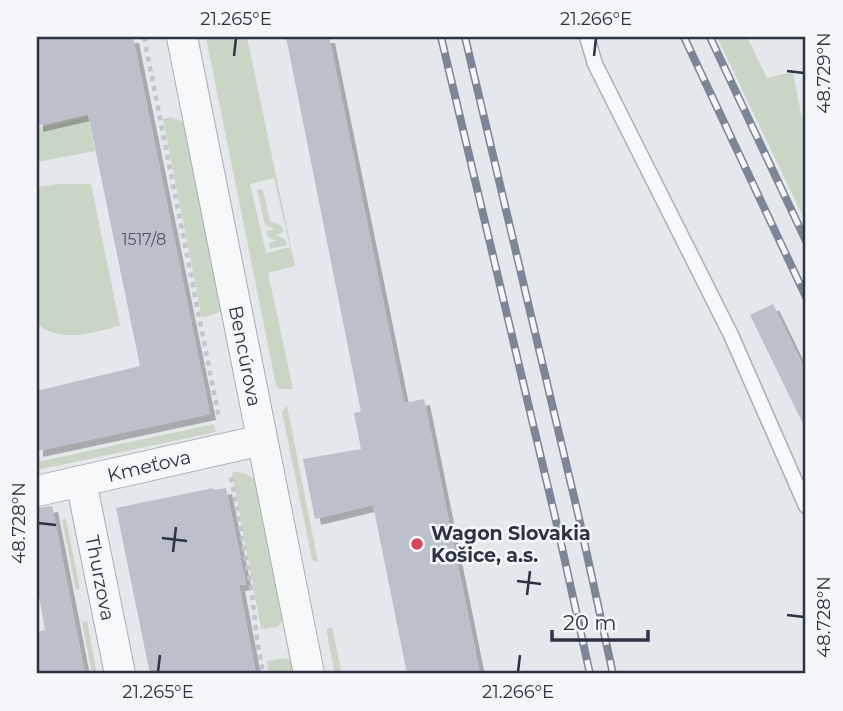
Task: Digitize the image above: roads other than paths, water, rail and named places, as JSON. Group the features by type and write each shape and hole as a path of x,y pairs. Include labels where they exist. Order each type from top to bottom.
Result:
{"street":[{"name":"Bencúrova","path":"182,37 309,674"},
{"name":"Kmeťova","path":"37,491 262,440"},
{"name":"Thurzova","path":"81,481 120,674"}],"lane":[{"path":"587,37 596,64 731,335 806,506"}],"railway":[{"path":"441,37 590,674"},
{"path":"465,37 579,518 613,674"},
{"path":"684,37 806,297"},
{"path":"710,37 806,241"}],"place":[{"name":"Wagon Slovakia Košice, a.s.","path":"417,544"}]}
